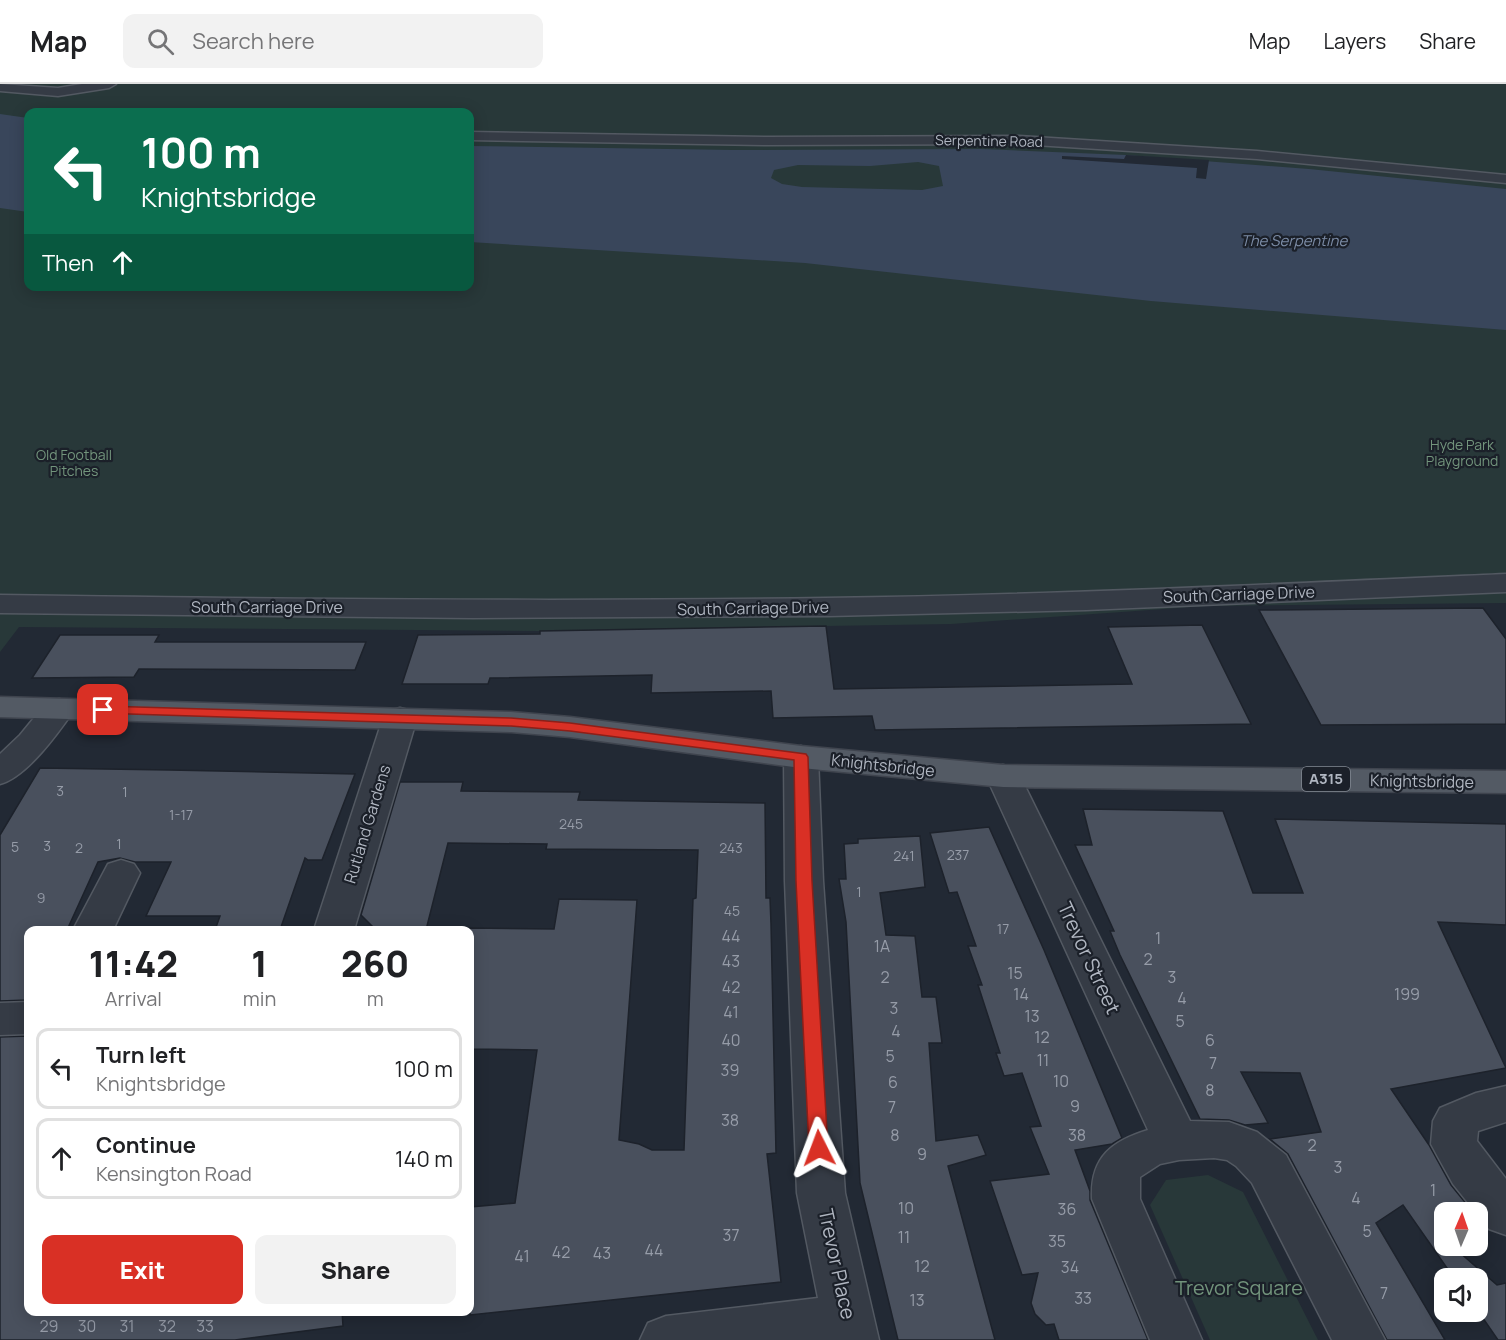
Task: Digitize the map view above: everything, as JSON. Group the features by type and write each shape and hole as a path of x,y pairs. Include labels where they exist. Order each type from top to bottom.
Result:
{"main road":[{"name":"A315","path":"0,707 59,709"},
{"name":"Knightsbridge","path":"59,709 487,721 570,727 801,757 1003,776 1506,782"}],"street":[{"path":"0,87 58,92 109,84"},
{"name":"Serpentine Road","path":"474,136 767,141 1019,140 1257,155 1506,179"},
{"name":"South Carriage Drive","path":"0,604 669,609 851,607 1090,601 1506,583"},
{"path":"0,773 32,742 59,709"},
{"name":"Rutland Gardens","path":"335,926 400,718"},
{"name":"Trevor Place","path":"801,757 804,881 821,1193 851,1329"},
{"name":"Trevor Street","path":"1003,776 1176,1140"},
{"path":"95,926 121,873"},
{"path":"0,1019 24,1018"},
{"path":"1506,1104 1476,1111 1456,1121 1454,1144 1470,1170 1506,1214"},
{"path":"1176,1340 1116,1199 1115,1180 1121,1166 1129,1156 1145,1148 1176,1140 1221,1140 1240,1144 1256,1155 1269,1169 1359,1340"},
{"path":"666,1340 851,1329"}],"green space":[{"path":"0,84 1506,84 1506,603 1206,606 951,624 540,631 19,627 0,652"},
{"name":"Trevor Square","path":"1208,1175 1243,1192 1318,1340 1210,1340 1150,1205 1166,1180"}],"water":[{"path":"0,114 24,117 24,211 0,208"},
{"name":"The Serpentine","path":"474,146 733,150 981,149 1126,155 1309,169 1506,189 1506,330 1151,301 805,263 474,242","holes":["918,162 939,166 943,186 922,190 802,187 782,184 771,178 774,170 798,165 870,166"]}],"pier":[{"path":"1126,155 1209,160 1206,179 1196,178 1197,168 1062,159 1062,156 1124,159"}],"building":[{"path":"1483,608 1506,639 1506,724 1321,725 1259,610"},
{"path":"1202,625 1251,724 875,730 872,716 773,718 771,691 651,693 652,675 490,678 488,684 402,684 418,635 826,626 834,689 1132,684 1108,627"},
{"path":"60,635 159,635 155,642 366,642 355,670 139,669 134,677 32,678"},
{"path":"40,768 355,774 322,860 305,858 281,926 216,926 220,916 146,916 171,862 135,862 120,858 98,862 69,926 24,926 24,1000 0,1001 0,835"},
{"path":"400,782 463,782 461,791 580,792 578,800 765,803 766,898 770,898 771,924 776,1153 767,1154 781,1282 474,1315 474,1207 515,1203 537,1050 474,1049 474,928 554,929 559,899 637,900 619,1140 639,1144 652,1150 684,1150 693,899 696,898 698,850 546,849 547,844 448,843 427,926 372,926 361,915"},
{"path":"1083,809 1223,811 1253,893 1303,893 1275,819 1506,824 1506,925 1438,922 1506,1068 1391,1089 1429,1145 1451,1185 1465,1202 1434,1202 1434,1249 1403,1205 1376,1223 1445,1340 1387,1340 1288,1154 1270,1139 1321,1132 1300,1073 1241,1072 1268,1123 1245,1125 1229,1120 1200,1119 1120,955 1110,931 1114,931 1075,845 1092,845"},
{"path":"989,827 1044,950 1122,1138 1112,1144 1075,1150 1090,1191 1090,1200 1148,1340 1059,1340 1054,1324 1046,1325 1035,1314 1031,1303 1038,1273 1022,1275 990,1181 1049,1174 1030,1127 1041,1126 1022,1073 1004,1076 996,1053 1000,1053 978,985 982,985 968,946 976,946 957,892 949,893 930,833"},
{"path":"920,836 925,887 880,893 886,935 915,936 922,997 936,997 942,1043 929,1043 936,1141 978,1135 986,1155 948,1166 995,1340 898,1340 860,1183 846,922 839,879 846,879 844,844 858,843 858,839"},
{"path":"24,1036 24,1316 342,1316 343,1326 235,1340 0,1340 0,1037"},
{"path":"1439,1256 1464,1256 1477,1268 1447,1268"},
{"path":"1488,1277 1497,1285 1506,1283 1506,1340 1498,1340 1486,1322 1488,1322"}],"route":[{"path":"103,710 511,722 570,727 801,757 804,881 819,1148"}],"park label":[{"name":"Hyde Park Playground","path":"1462,454"},
{"name":"Old Football Pitches","path":"74,464"}]}
